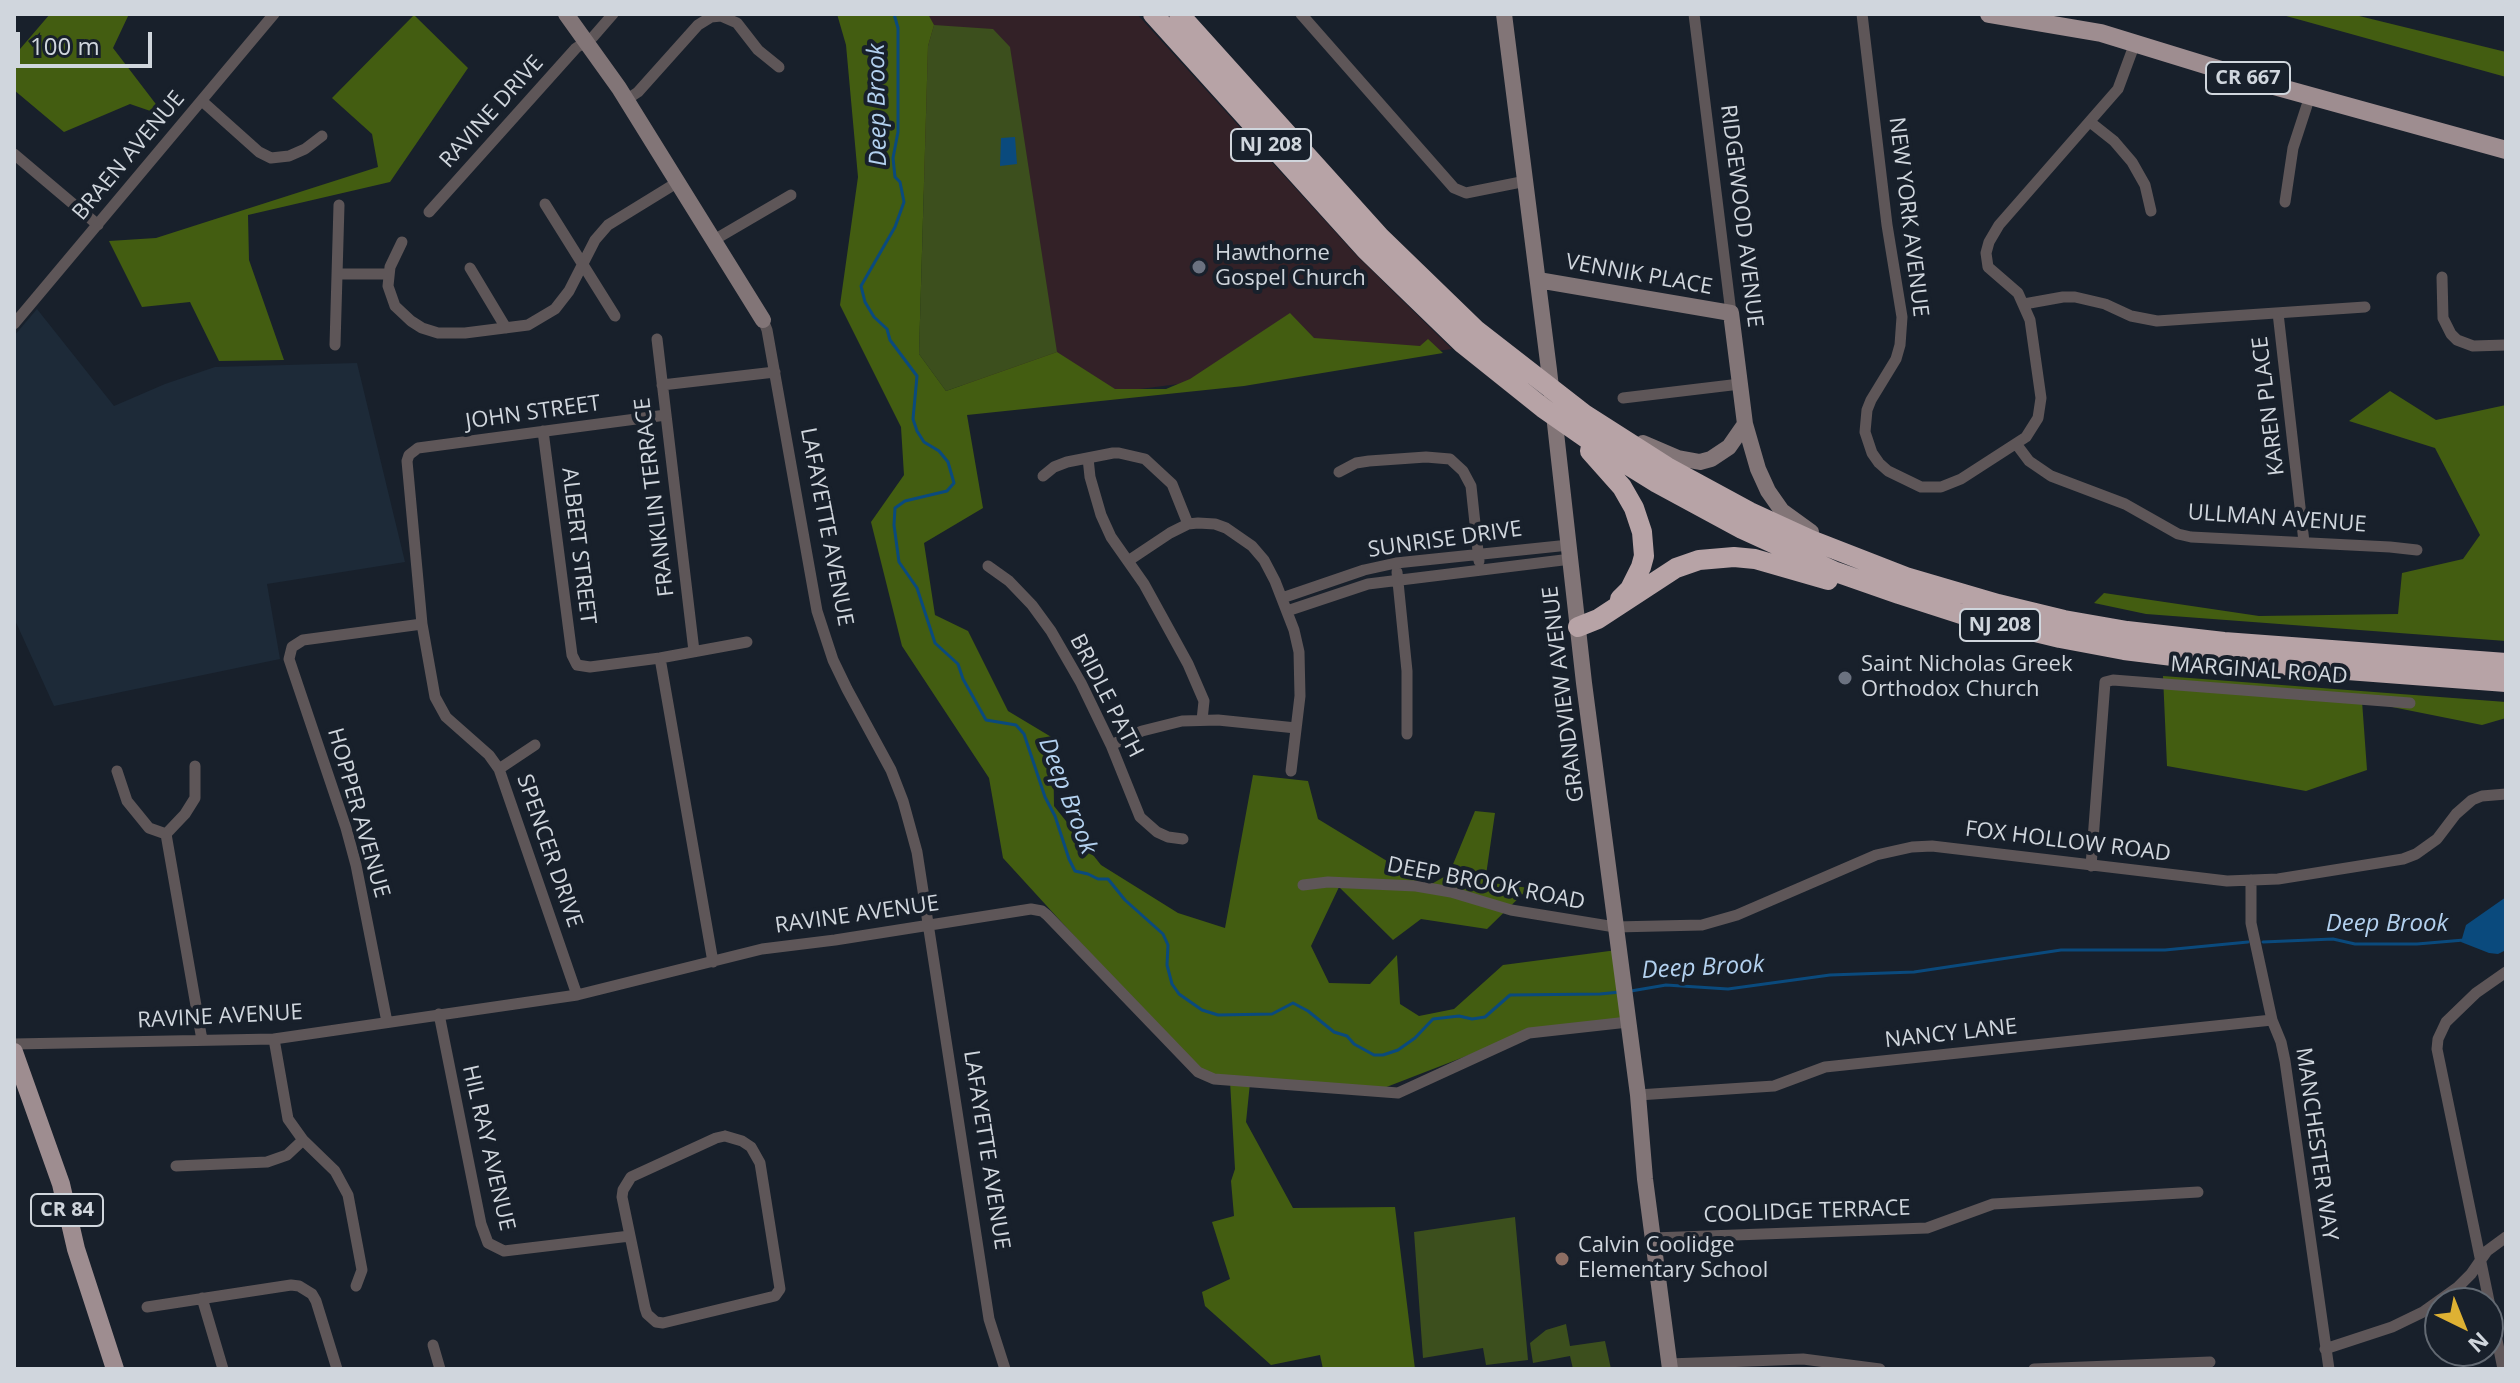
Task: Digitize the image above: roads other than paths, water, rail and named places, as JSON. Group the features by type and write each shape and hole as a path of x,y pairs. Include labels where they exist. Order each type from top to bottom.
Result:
{"highway":[{"name":"NJ 208","path":"1153,14 1390,275 1463,344 1549,401 1657,483 1742,529 1836,572 1961,614 2060,638 2155,654 2253,664 2506,682"},
{"name":"NJ 208","path":"1179,14 1402,260 1549,401 1721,498 1811,540 1906,577 2031,613 2138,632 2250,644 2506,663"},
{"path":"1549,401 1615,477 1634,508 1644,543 1641,567 1626,594 1578,627"},
{"path":"1578,627 1598,619 1676,568 1699,560 1734,557 1766,562 1853,588 1961,614"}],"main road":[{"name":"CR 667","path":"1989,14 2051,19 2506,150"},
{"name":"CR 84","path":"14,1052 61,1184 76,1249 115,1369"}],"street":[{"name":"BRAEN AVENUE","path":"14,324 274,14"},
{"name":"LAFAYETTE AVENUE","path":"566,14 626,100 767,330 817,611 833,660 885,758 903,801 917,852 989,1319 1005,1369"},
{"name":"RAVINE DRIVE","path":"429,212 576,48 587,42 613,14"},
{"path":"1301,14 1454,188 1466,193 1526,181"},
{"name":"GRANDVIEW AVENUE","path":"1504,14 1669,1367"},
{"name":"RIDGEWOOD AVENUE","path":"1694,14 1745,424 1762,480 1782,511 1810,531 1906,577"},
{"name":"NEW YORK AVENUE","path":"1862,14 1887,225 1902,317 1896,359 1867,410 1865,422 1867,443 1888,471 1911,484 1931,488 1952,484 2017,445 2033,428 2040,408 2030,320 2024,304"},
{"path":"626,100 638,92 693,30 711,17 721,16 737,23 758,50 779,67"},
{"path":"2135,43 2118,89 1993,233 1986,260 1992,273 2009,284 2024,304 2075,297 2105,304 2131,316 2157,321 2365,307"},
{"path":"2285,202 2293,148 2310,96"},
{"path":"202,101 259,152 271,158 289,156 322,136"},
{"path":"2090,122 2114,141 2132,162 2145,185 2151,211"},
{"path":"14,154 98,225"},
{"path":"402,242 390,267 388,286 395,306 422,328 438,333 465,333 528,325 555,309 569,291 595,240 608,225 678,182"},
{"path":"714,240 791,195"},
{"path":"545,204 615,316"},
{"path":"335,345 339,205"},
{"path":"470,268 506,328"},
{"path":"337,274 389,274"},
{"path":"2442,277 2443,318 2451,334 2473,346 2506,345"},
{"name":"VENNIK PLACE","path":"1538,280 1731,313"},
{"name":"KAREN PLACE","path":"2278,313 2304,542"},
{"name":"FRANKLIN TERRACE","path":"657,339 694,651"},
{"path":"662,385 775,372"},
{"path":"1623,398 1740,384"},
{"path":"1549,401 1689,461 1711,459 1721,454 1745,424"},
{"name":"JOHN STREET","path":"408,457 418,448 666,415"},
{"name":"ALBERT STREET","path":"543,431 572,655 577,665 590,667 660,658"},
{"name":"ULLMAN AVENUE","path":"2017,445 2029,461 2051,476 2125,504 2178,534 2417,550"},
{"path":"1043,476 1054,467 1088,458 1119,453 1145,459 1172,484 1188,524"},
{"name":"SPENCER DRIVE","path":"408,457 406,467 422,624 435,697 455,727 489,755 499,769 577,995"},
{"path":"1339,472 1356,463 1369,461 1426,457 1450,459 1463,471 1471,486 1480,569"},
{"path":"1088,458 1101,515 1111,537 1144,584 1188,664 1204,701 1202,720"},
{"path":"1128,561 1188,524 1215,524 1240,537 1264,560 1294,630 1301,672 1291,771"},
{"name":"SUNRISE DRIVE","path":"1282,598 1342,577 1396,563 1478,554 1570,552"},
{"name":"SUNRISE DRIVE","path":"1287,611 1368,584 1480,569 1570,552"},
{"path":"1396,563 1407,671 1407,734"},
{"name":"BRIDLE PATH","path":"988,566 1009,581 1051,631 1111,745 1140,817 1157,832 1183,839"},
{"name":"HOPPER AVENUE","path":"387,1022 349,840 291,665 290,653 292,647 303,640 422,624"},
{"path":"713,962 660,658 747,642"},
{"name":"MARGINAL ROAD","path":"2091,866 2105,682 2113,680 2410,703"},
{"path":"1111,745 1162,725 1202,720 1296,728"},
{"path":"499,769 535,745"},
{"path":"166,834 195,798 195,766"},
{"path":"117,771 127,801 149,828 166,834"},
{"name":"FOX HOLLOW ROAD","path":"1615,927 1719,922 1876,855 1912,847 1932,846 2227,881 2278,879 2403,859 2437,839 2456,814 2472,800 2506,794"},
{"path":"166,834 202,1040"},
{"name":"MANCHESTER WAY","path":"2251,880 2251,923 2272,1020 2285,1061 2329,1369"},
{"name":"DEEP BROOK ROAD","path":"1303,885 1328,882 1416,886 1451,892 1511,910 1615,927"},
{"name":"RAVINE AVENUE","path":"14,1044 274,1039 577,995 762,949 1031,909 1042,911 1198,1072 1214,1079 1398,1093 1529,1033 1628,1022"},
{"path":"2503,1369 2437,1049 2446,1022 2458,1008 2506,972"},
{"name":"HIL RAY AVENUE","path":"439,1014 481,1224 488,1243 504,1251 630,1236"},
{"name":"NANCY LANE","path":"1638,1095 1774,1086 1825,1067 2272,1020"},
{"path":"274,1039 284,1106 293,1129 335,1171 348,1195 362,1262 356,1286"},
{"path":"725,1136 742,1141 751,1147 760,1163 780,1289 775,1296 663,1323 656,1322 647,1314 630,1236 622,1197 631,1177 716,1138 725,1136"},
{"path":"176,1166 267,1162 287,1155 303,1140"},
{"name":"COOLIDGE TERRACE","path":"1653,1238 1927,1228 1993,1204 2198,1192"},
{"path":"2325,1349 2392,1327 2423,1312 2458,1287 2487,1251 2506,1237"},
{"path":"147,1307 299,1286 316,1301 337,1369"},
{"path":"202,1298 223,1369"},
{"path":"433,1345 440,1369"},
{"path":"1669,1367 1803,1359 1880,1369"},
{"path":"2034,1369 2210,1362"}],"water":[{"path":"1015,137 1017,164 1000,166 1001,138"},
{"path":"2506,897 2506,950 2498,954 2489,953 2461,942 2466,925"}],"waterway":[{"name":"Deep Brook","path":"894,14 898,28 898,132 893,158 895,177 900,182 904,202 895,227 861,286 865,302 874,317 887,329 890,340 917,376 913,419 917,431 924,442 939,451 948,462 954,483 947,491 905,501 895,508 899,562 917,588 935,643 958,664 986,720 1016,725 1024,734 1075,871 1108,879 1125,900 1163,934 1168,945 1167,965 1172,984 1179,994 1202,1010 1218,1015 1272,1014 1293,1003 1374,1055 1398,1050 1433,1019 1485,1017 1510,995 1620,992"},
{"name":"Deep Brook","path":"2263,942 2333,939 2355,944 2417,944 2464,940"},
{"name":"Deep Brook","path":"1631,991 1666,985 1728,989 1830,975 1914,972 2061,950 2165,950 2248,942"}],"place":[{"name":"Hawthorne Gospel Church","path":"1199,267"},
{"name":"Saint Nicholas Greek Orthodox Church","path":"1845,678"},
{"name":"Calvin Coolidge Elementary School","path":"1562,1259"}]}
